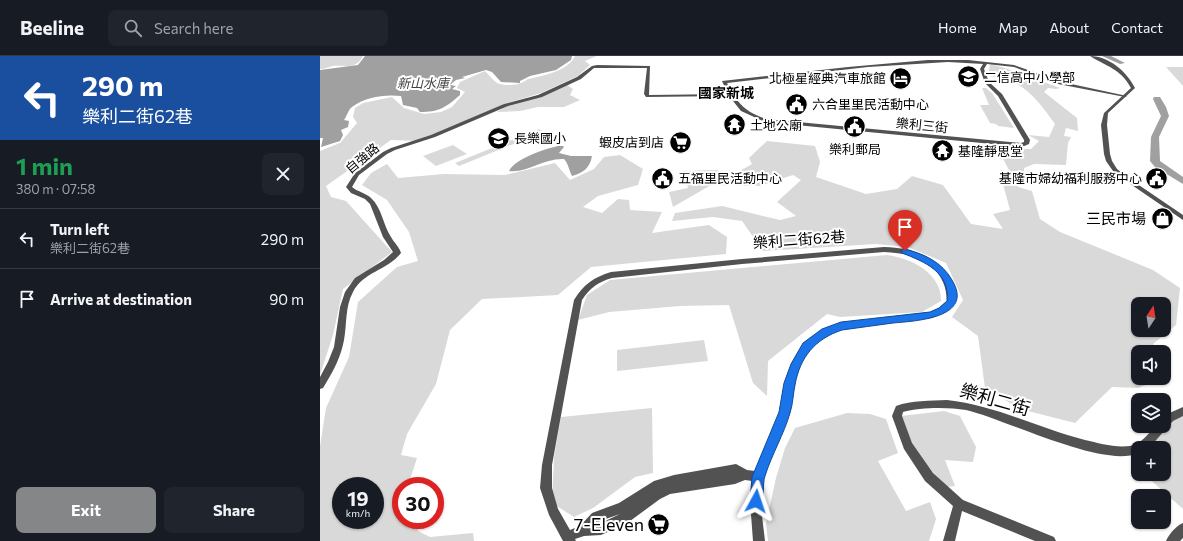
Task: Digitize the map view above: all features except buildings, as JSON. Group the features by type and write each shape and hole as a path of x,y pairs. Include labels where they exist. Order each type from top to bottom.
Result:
{"street":[{"path":"1092,56 1114,65 1122,72 1133,88 1126,96 1108,110 1105,118 1104,125 1109,161 1115,170 1125,178 1183,218"},
{"path":"730,95 724,82 919,61 941,61 985,63 1023,68 1062,83 1126,96"},
{"name":"樂利三街","path":"730,95 740,108 749,115 772,121 1015,145 1027,143 1027,140 1000,95 987,83 982,69 985,63"},
{"name":"自強路","path":"320,386 330,369 338,346 345,299 353,284 391,260 397,253 396,248 390,242 381,226 378,213 371,201 367,197 352,192 349,187 357,174 385,153 482,116 506,104 540,96 579,78 593,67 639,66 649,68 646,94 648,96 730,95"},
{"name":"樂利二街62巷","path":"758,477 745,474 735,479 670,489 656,495 622,520 601,529 584,530 568,539 553,511 546,488 548,465 578,300 587,286 599,279 611,275 745,260 881,250 905,251 923,258 936,266 949,281 952,292 951,302 942,310 932,315 841,326 825,332 806,346 796,364 790,383 785,412 758,477 756,501 759,541"},
{"name":"樂利二街","path":"959,504 929,477 908,446 898,416 899,409 910,406 947,404 966,406 996,415 1059,438 1110,451 1131,451 1146,444 1156,433"},
{"path":"1171,417 1183,411"},
{"path":"950,541 952,526 959,504 1050,541"},
{"path":"1172,541 1183,529"}],"shaded area":[{"path":"320,56 363,56 354,65 333,66 320,69"},
{"path":"575,56 597,56 585,61 590,65 578,76 541,93 504,104 419,141 391,140 326,186 331,197 346,201 392,252 343,289 333,335 320,375 320,151 340,143 357,123 353,117 355,108 363,103 392,97 404,108 424,114 441,112 452,107 465,92 457,88 460,82 485,71 497,83 513,85 561,69 567,66"},
{"path":"990,64 1060,88 1048,88 1044,92 1077,118 1078,131 1066,128 1064,136 1071,137 1068,143 1066,165 1034,164 1024,168 1024,175 1015,176 1018,187 1032,191 1040,219 1060,232 1153,270 1180,288 1176,325 1171,329 1171,297 1131,297 1131,337 1161,337 1153,345 1131,345 1131,385 1146,385 1138,388 1112,387 1075,423 1020,409 985,388 978,336 952,317 963,300 946,263 908,247 876,244 763,251 742,221 713,217 672,221 675,213 722,206 780,220 796,216 777,202 801,180 793,175 760,186 711,185 673,207 669,192 688,188 683,171 716,170 733,175 752,164 749,158 767,141 815,146 820,162 816,177 866,194 897,189 912,176 943,185 971,224 1003,229 993,214 1010,210 1003,184 1010,172 1000,153 1011,149 1031,149 1039,141 1028,135 1049,137 1055,124 1042,106 1028,91 1019,85 1000,78 988,76"},
{"path":"1166,67 1183,67 1183,86"},
{"path":"567,85 573,89 570,95 580,100 564,107 538,107 520,111 497,112 507,106"},
{"path":"982,88 986,88 992,93 1014,128 998,126 990,123 980,105 989,105"},
{"path":"539,129 543,132 459,166 455,163"},
{"path":"453,145 467,154 436,166 423,156"},
{"path":"620,155 643,169 638,185 598,196 583,207 602,213 618,199 629,200 630,210 662,212 652,233 709,225 727,237 726,254 591,267 558,295 482,299 450,330 436,384 407,434 401,455 417,458 411,477 392,477 392,529 417,529 418,531 430,537 473,533 474,541 320,541 320,446 326,408 349,357 358,302 397,267 418,261 409,232 387,200 362,185 371,173 387,164 398,178 444,174 505,175 555,163 570,180 594,169 604,157"},
{"path":"887,255 915,263 931,275 940,291 941,301 922,312 840,317 827,314 768,361 767,396 753,383 729,305 680,306 609,312 578,320 587,295 610,280"},
{"path":"704,340 708,361 617,371 617,350"},
{"path":"652,408 653,473 635,477 593,508 574,517 552,503 554,457 561,417"},
{"path":"1183,410 1183,509 1171,498 1171,489 1161,489 1152,481 1171,481 1171,441 1151,441 1159,433 1171,433 1171,422"},
{"path":"944,411 960,416 976,447 973,462 945,460 955,486 947,487 925,463 913,446 904,427 901,416"},
{"path":"847,413 870,414 886,419 898,453 878,461 906,511 930,502 936,519 929,541 768,541 766,524 776,478 785,448 795,428"}],"water":[{"name":"新山水庫","path":"365,56 572,56 571,60 556,70 530,76 520,81 520,83 501,82 492,72 486,70 462,77 465,78 456,80 450,85 456,86 452,89 460,91 460,95 446,106 437,110 420,112 417,108 403,105 401,96 388,95 363,101 352,107 349,111 344,120 349,121 348,127 341,130 343,135 340,141 321,147 323,138 320,138 320,70 358,65"},
{"path":"558,146 564,147 559,153 571,156 592,156 590,164 583,172 572,176 564,159 556,159 523,170 509,171 524,158"}],"waterway":[{"path":"1105,56 1122,63"},
{"path":"1157,99 1165,116 1155,137 1155,161 1158,165 1183,181"}],"place":[{"name":"二信高中小學部","path":"969,77"},
{"name":"北極星經典汽車旅館","path":"901,78"},
{"name":"六合里里民活動中心","path":"796,104"},
{"name":"土地公廟","path":"735,125"},
{"name":"樂利郵局","path":"855,127"},
{"name":"長樂國小","path":"498,138"},
{"name":"蝦皮店到店","path":"680,142"},
{"name":"基隆靜思堂","path":"943,151"},
{"name":"五福里民活動中心","path":"662,178"},
{"name":"基隆市婦幼福利服務中心","path":"1157,178"},
{"name":"三民市場","path":"1162,219"},
{"name":"7-Eleven","path":"659,525"}],"district":[{"name":"國家新城","path":"726,93"}],"route":[{"path":"756,501 758,477 785,412 790,383 796,364 806,346 825,332 841,326 932,315 942,310 951,302 952,292 949,281 936,266 923,258 905,251"}]}
